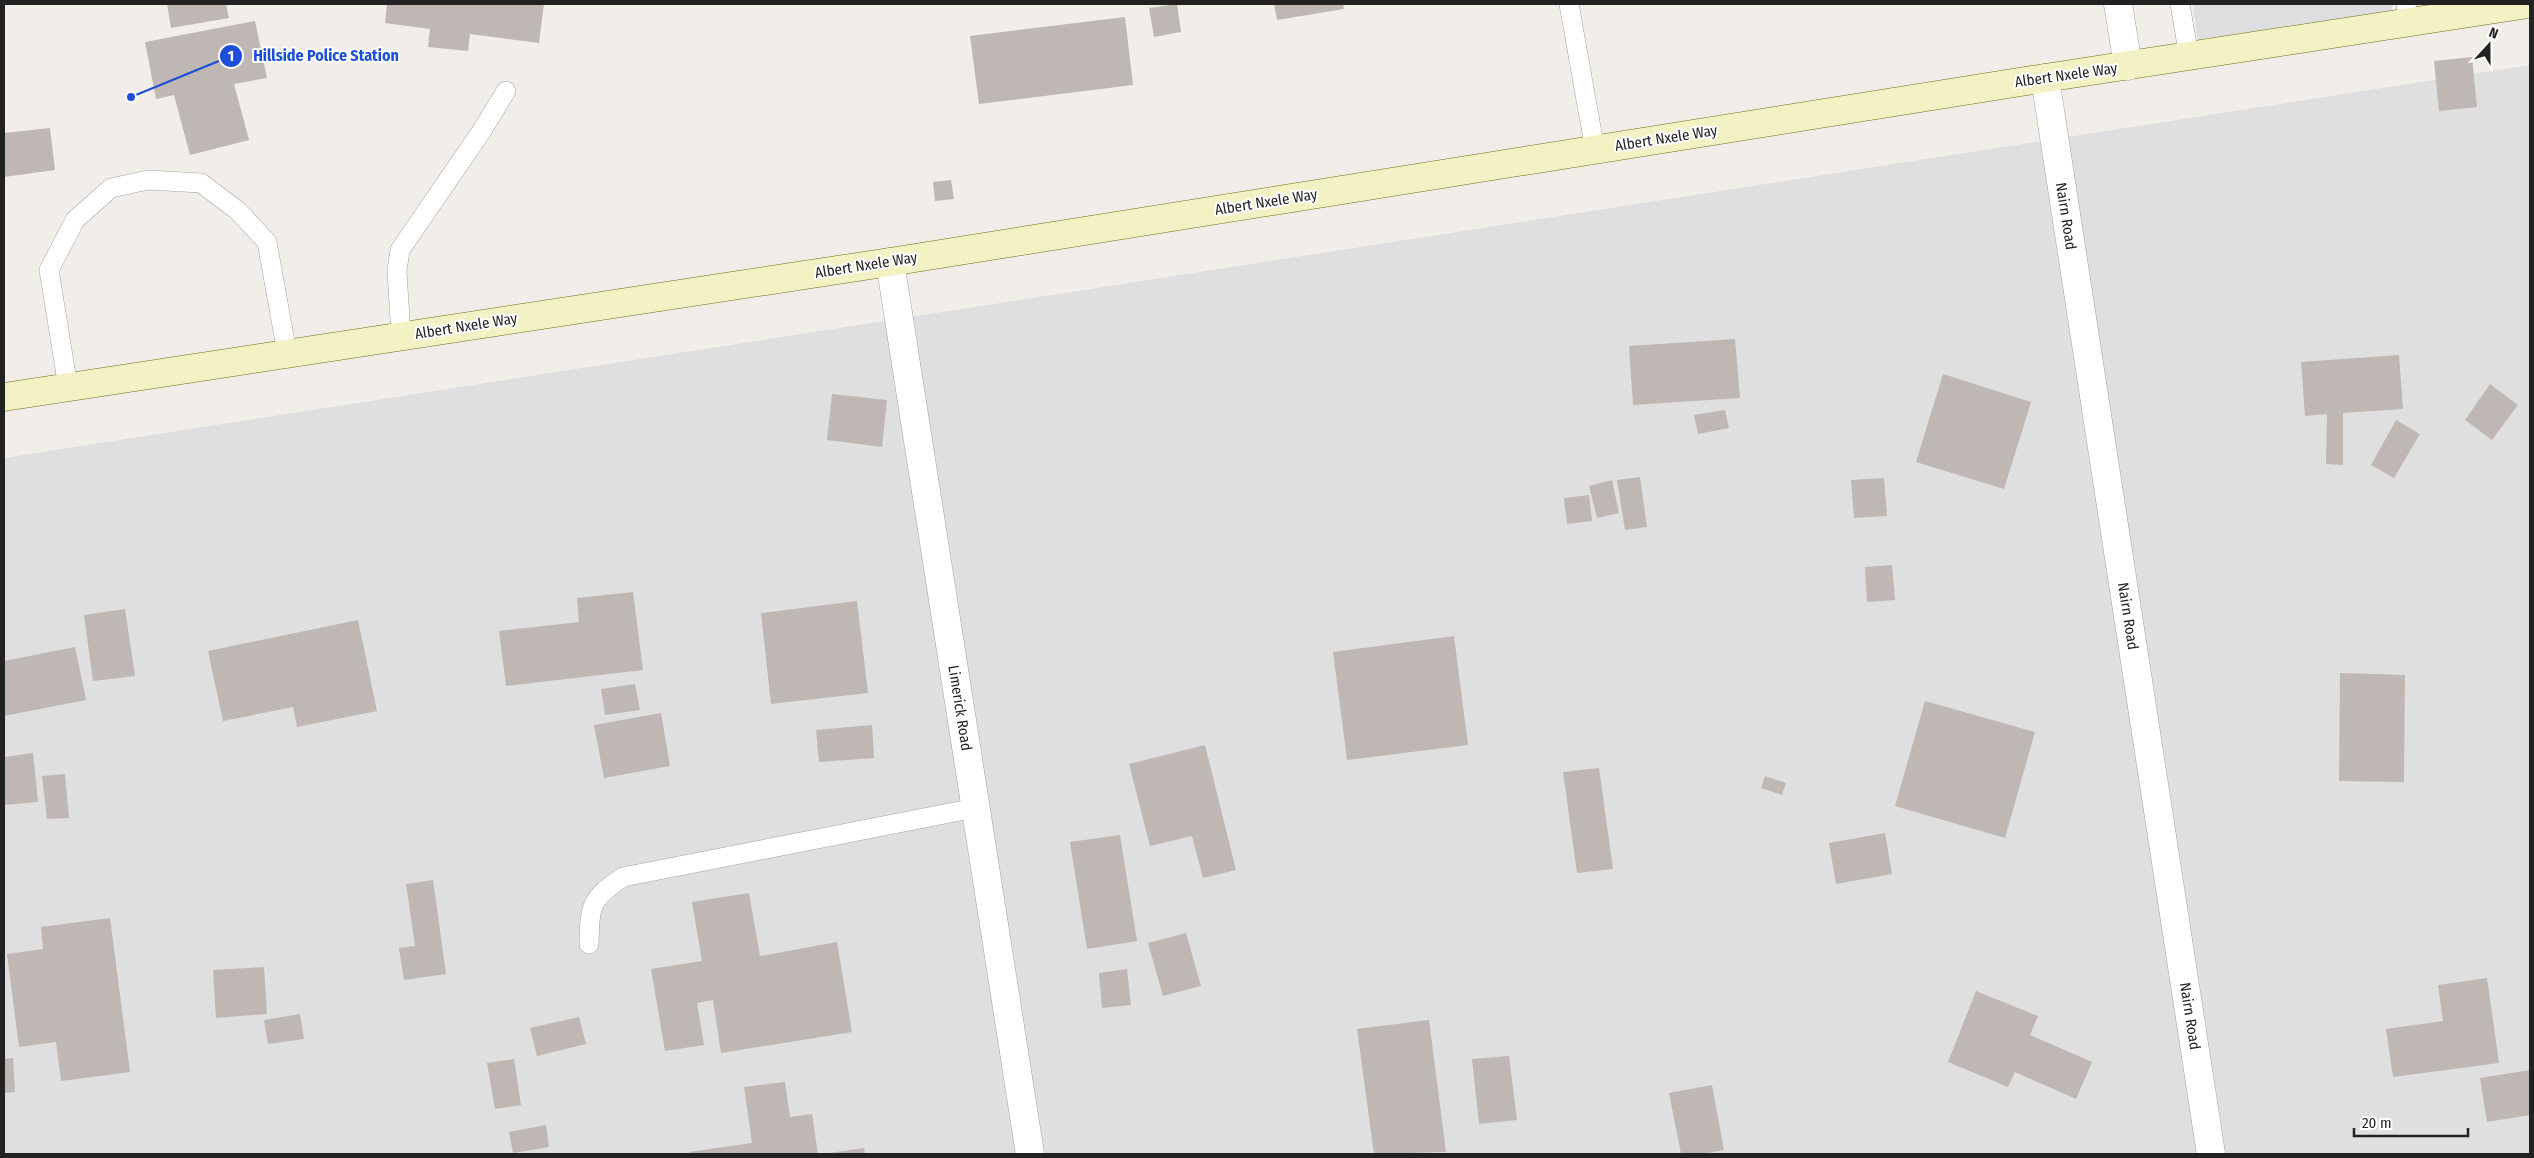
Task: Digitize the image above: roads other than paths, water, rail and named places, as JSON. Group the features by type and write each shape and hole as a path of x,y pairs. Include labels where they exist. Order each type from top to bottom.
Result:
{"main road":[{"name":"Albert Nxele Way","path":"4,397 890,262 2045,78 2189,57 2408,13 2528,4"}],"street":[{"path":"2118,4 2128,66"},
{"name":"Nairn Road","path":"2045,78 2211,1154"},
{"name":"Limerick Road","path":"890,262 1030,1154"}],"lane":[{"path":"1569,4 1596,150"},
{"path":"2180,4 2189,57"},
{"path":"401,336 397,271 400,250 506,91"},
{"path":"68,387 49,270 75,220 111,188 148,180 201,183 238,211 267,242 287,353"},
{"path":"588,944 590,911 601,892 623,877 975,808"}],"place":[{"name":"Hillside Police Station","path":"131,97"}]}
